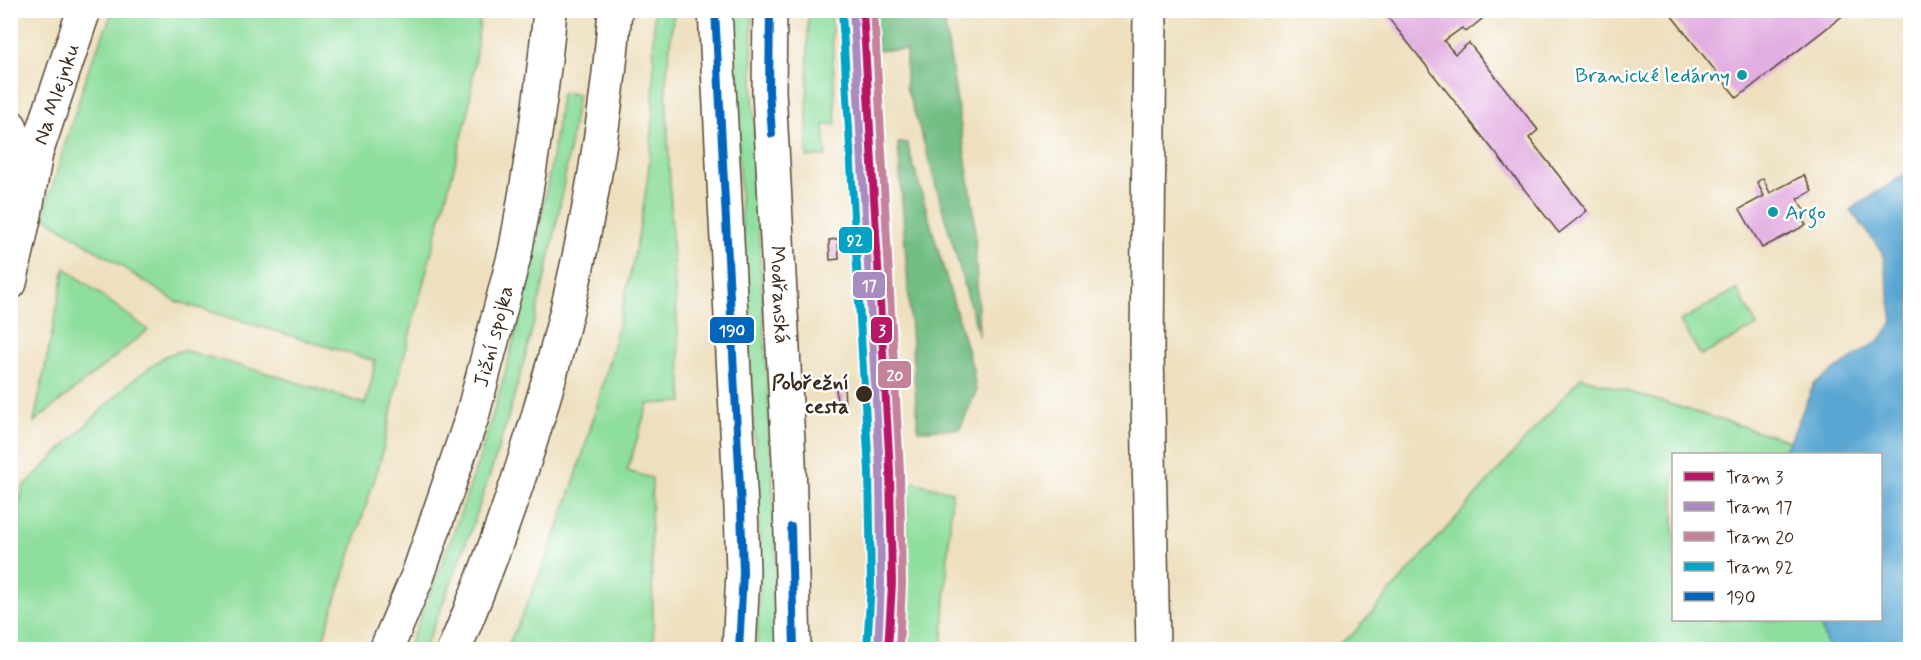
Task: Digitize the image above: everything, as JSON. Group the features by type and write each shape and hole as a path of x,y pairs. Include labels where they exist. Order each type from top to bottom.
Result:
{"main road":[{"name":"Na Mlejnku","path":"10,284 36,153 84,10"},
{"name":"Jižní spojka","path":"386,650 418,575 461,451 495,333 515,253 540,104 550,10"},
{"path":"454,650 520,476 545,394 566,312 585,231 600,148 615,10"},
{"path":"715,10 741,507 743,573 739,650"},
{"name":"Modřanská","path":"770,10 769,91 789,460 794,650"},
{"path":"1150,10 1147,352 1153,650"},
{"name":"Na Mlejnku","path":"10,126 18,154 25,214"}],"green space":[{"path":"113,11 481,11 468,114 401,368 380,462 320,649 11,649 11,545 23,487 127,385 165,356 183,350 274,375 365,404 375,361 175,301 43,216 89,68"},
{"path":"654,11 674,11 666,81 673,264 683,402 648,404 627,471 652,478 654,649 506,649 540,575 581,460 614,342 634,258 650,154 653,113"},
{"path":"732,11 752,11 756,171 780,649 756,649 759,574 758,500"},
{"path":"808,11 831,11 836,124 824,125 826,156 807,157"},
{"path":"874,11 943,11 974,213 979,336 906,87 906,50 874,50"},
{"path":"561,93 578,94 562,198 537,310 511,409 462,554 424,649 407,649 467,495 515,336 552,161"},
{"path":"898,143 907,143 973,370 976,392 960,429 918,430"},
{"path":"65,268 148,330 34,422"},
{"path":"1737,289 1757,326 1701,356 1680,321"},
{"path":"1581,377 1790,441 1782,453 1672,453 1672,621 1819,621 1828,649 1330,650 1352,635"},
{"path":"909,481 952,492 942,649 896,649"}],"water":[{"path":"1910,171 1910,649 1828,649 1819,621 1882,621 1882,453 1782,453 1790,441 1814,384 1880,340 1893,322 1883,252 1850,210"}],"building":[{"path":"1382,10 1493,10 1466,32 1462,28 1444,41 1455,54 1469,43 1538,130 1529,138 1587,211 1559,233"},
{"name":"Branické ledárny","path":"1667,10 1850,10 1737,98"},
{"name":"Argo","path":"1804,175 1812,191 1798,199 1807,216 1802,219 1806,225 1762,248 1740,209 1764,196 1757,182 1763,178 1770,193"},
{"path":"838,239 839,259 830,260 829,240"},
{"path":"836,386 844,386 845,405 837,406"}],"tram line":[{"name":"3","path":"863,10 890,471 892,584 888,650"},
{"name":"20","path":"874,10 900,470 902,584 899,650"},
{"name":"92","path":"842,11 869,472 871,584 867,649"},
{"name":"17","path":"853,11 880,471 881,584 878,649"}],"transit line":[{"name":"190","path":"715,10 741,507 743,573 739,650"},
{"name":"190","path":"770,10 769,91 772,134"},
{"name":"190","path":"791,527 794,650"}],"place":[{"name":"Branické ledárny","path":"1742,75"},
{"name":"Argo","path":"1773,212"},
{"name":"Pobřežní cesta","path":"864,394"}]}
